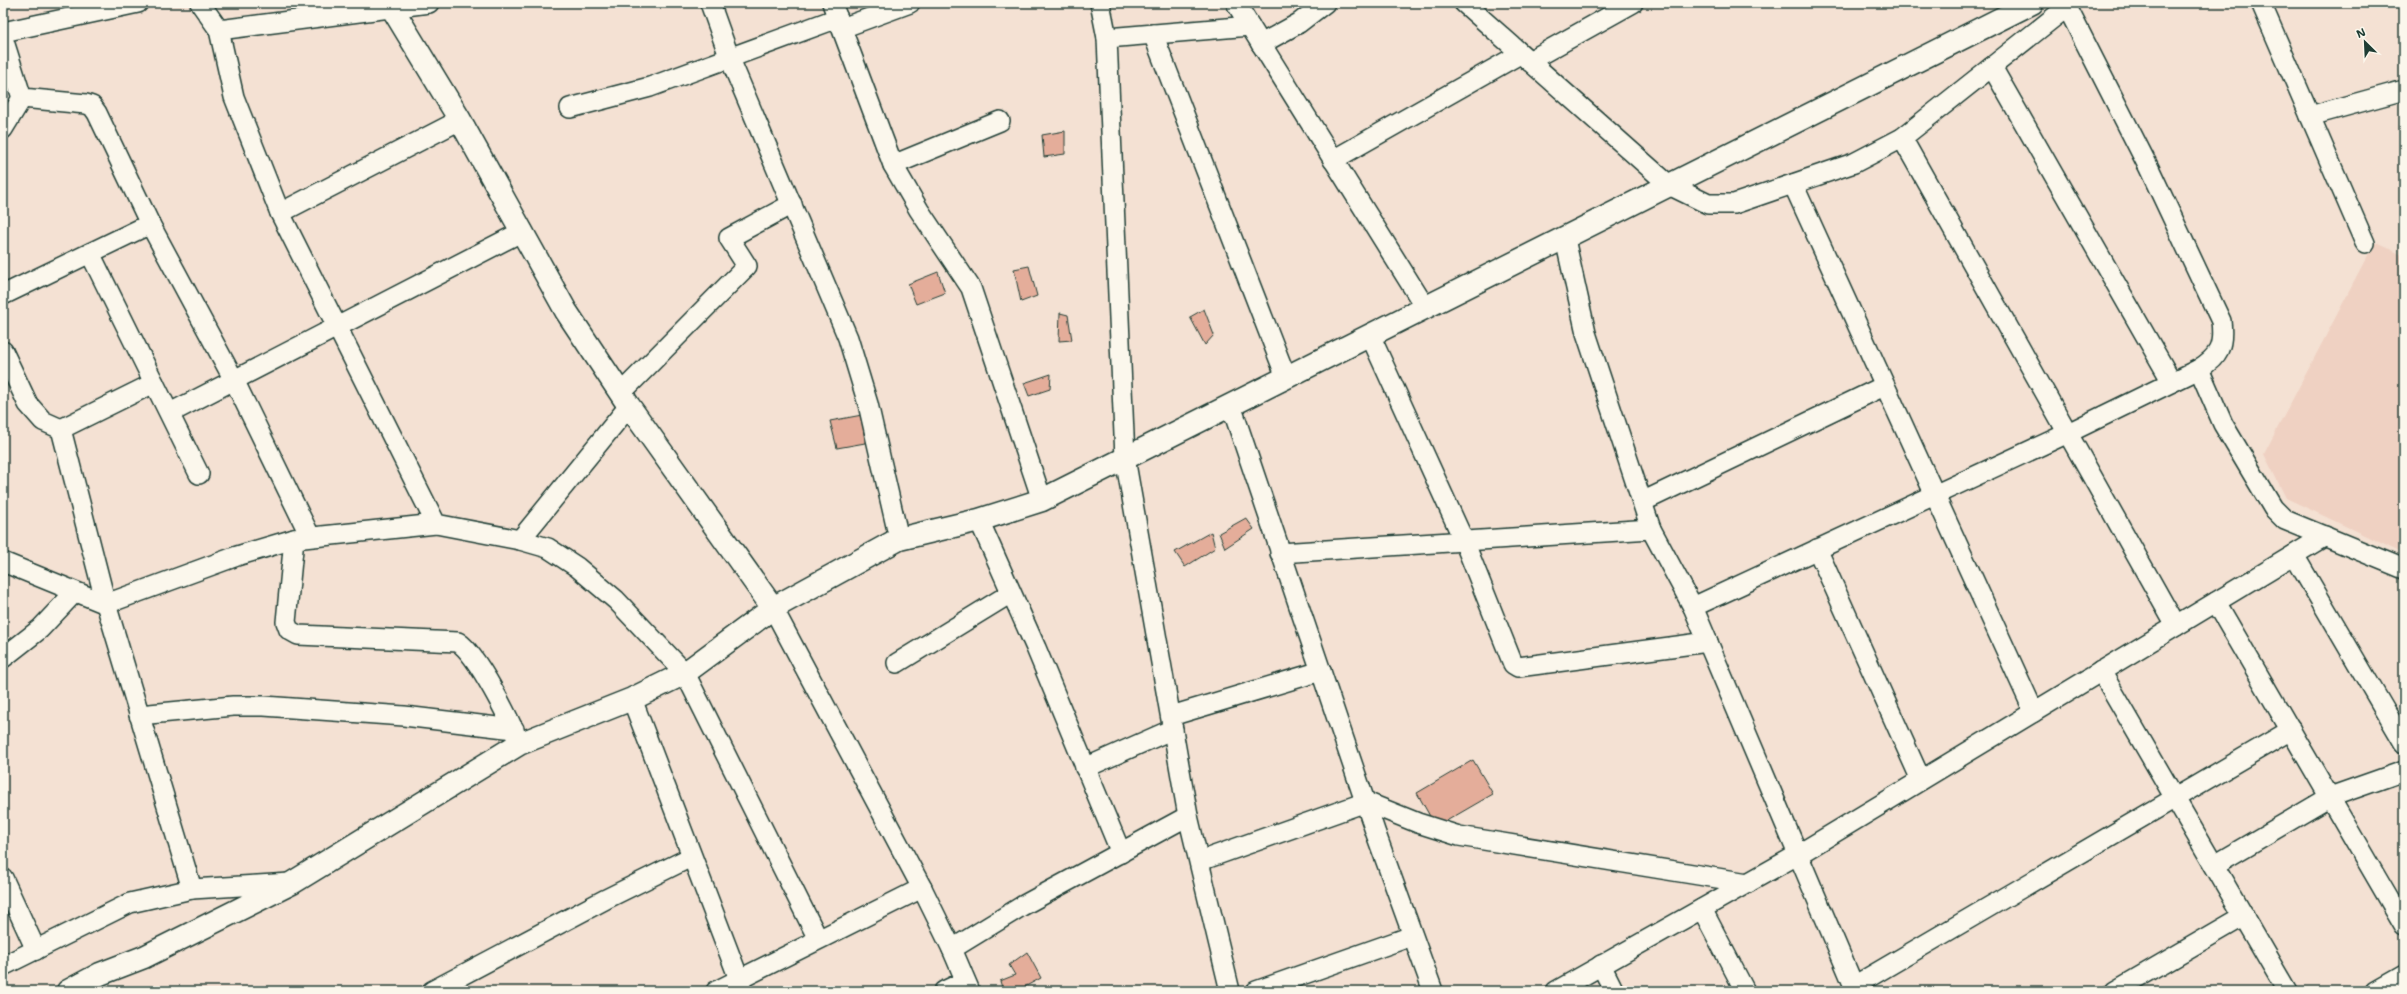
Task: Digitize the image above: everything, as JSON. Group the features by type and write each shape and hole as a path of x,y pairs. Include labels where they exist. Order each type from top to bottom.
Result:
{"street":[{"path":"3,32 138,3"},
{"path":"200,3 219,30 234,97 280,214 336,328 436,524"},
{"path":"219,30 390,5 429,3"},
{"path":"710,3 730,58 848,338 868,404 899,539"},
{"path":"570,108 650,86 730,58 837,17 910,3"},
{"path":"1100,3 1107,38 1125,458 1188,816 1230,991"},
{"path":"1236,3 1425,308"},
{"path":"1261,44 1298,23 1324,3"},
{"path":"1464,3 1669,185 1708,204 1734,204 1793,184 1854,163 1902,138 2066,5 2149,168 2220,321 2221,347 2214,359 2199,369 2068,433 1693,607"},
{"path":"1333,160 1525,57 1634,3"},
{"path":"68,991 100,974 144,957 292,883 516,736 632,699 685,673 773,608 899,539 979,520 1042,500 2032,3"},
{"path":"2261,3 2365,243"},
{"path":"390,5 460,120 523,231 566,311 625,399 773,608 922,888 952,949 967,986 944,991"},
{"path":"837,17 894,165 919,210 971,288 1042,500"},
{"path":"1107,38 1250,26"},
{"path":"1153,34 1286,377"},
{"path":"3,38 22,98 3,129"},
{"path":"1992,66 2172,382"},
{"path":"2310,116 2404,90"},
{"path":"22,98 92,106 150,224 234,380 302,538 286,622 288,630 298,635 458,642 471,654 516,736"},
{"path":"280,214 460,120"},
{"path":"894,165 1000,121"},
{"path":"1902,138 2176,626"},
{"path":"1793,184 2034,712"},
{"path":"520,540 625,399 748,266 729,238 792,204"},
{"path":"3,295 150,224"},
{"path":"170,413 523,231"},
{"path":"1564,239 1586,333 1650,530 1693,607 1800,854 1855,988 2291,730"},
{"path":"90,253 199,474"},
{"path":"1370,335 1464,541 1512,664 1518,667 1708,642"},
{"path":"3,351 28,404 43,421 61,429"},
{"path":"2199,369 2223,424 2273,508 2285,520 2404,569"},
{"path":"61,429 154,383"},
{"path":"1642,502 1884,386"},
{"path":"1231,405 1280,553 1412,936 1433,991"},
{"path":"61,429 106,604 192,889"},
{"path":"979,520 1036,648 1121,853"},
{"path":"3,562 74,593 106,604 237,556 302,538 436,524 520,540 548,548 577,567 616,600 685,673 818,939"},
{"path":"1280,553 1650,530"},
{"path":"1556,991 1800,854 2325,536"},
{"path":"1817,549 1921,780"},
{"path":"2294,555 2404,743"},
{"path":"3,658 40,629 74,593"},
{"path":"897,663 1011,593"},
{"path":"2216,602 2404,925"},
{"path":"1085,768 1172,722 1321,671"},
{"path":"2101,671 2287,991"},
{"path":"632,699 740,985"},
{"path":"139,715 233,706 264,706 404,716 516,736"},
{"path":"2214,865 2330,797 2404,771"},
{"path":"1200,862 1366,802 1418,823 1459,836 1748,883"},
{"path":"952,949 1022,906 1188,816"},
{"path":"432,991 606,899 691,857"},
{"path":"3,878 36,950"},
{"path":"4,964 36,950 130,903 192,889 292,883"},
{"path":"716,991 740,985 818,939 922,888"},
{"path":"1702,909 1745,991"},
{"path":"2115,991 2244,916"},
{"path":"1256,991 1412,936"},
{"path":"1601,965 1614,991"},
{"path":"2376,991 2404,975"}],"shaded area":[{"path":"2375,242 2404,256 2404,554 2286,498 2264,454"}],"building":[{"path":"1065,131 1065,154 1044,157 1042,135"},
{"path":"1029,266 1037,296 1021,302 1014,269"},
{"path":"938,272 945,293 916,304 908,284"},
{"path":"1204,309 1214,335 1205,345 1190,317"},
{"path":"1060,313 1068,315 1072,340 1059,341"},
{"path":"1051,374 1050,389 1029,396 1024,383"},
{"path":"862,415 865,443 837,448 830,421"},
{"path":"1246,518 1254,529 1225,548 1219,533"},
{"path":"1211,532 1215,548 1185,567 1175,552"},
{"path":"1473,760 1493,794 1436,827 1417,793"},
{"path":"1027,952 1041,978 1017,991 1003,991 1000,981 1015,975 1009,965"}]}
